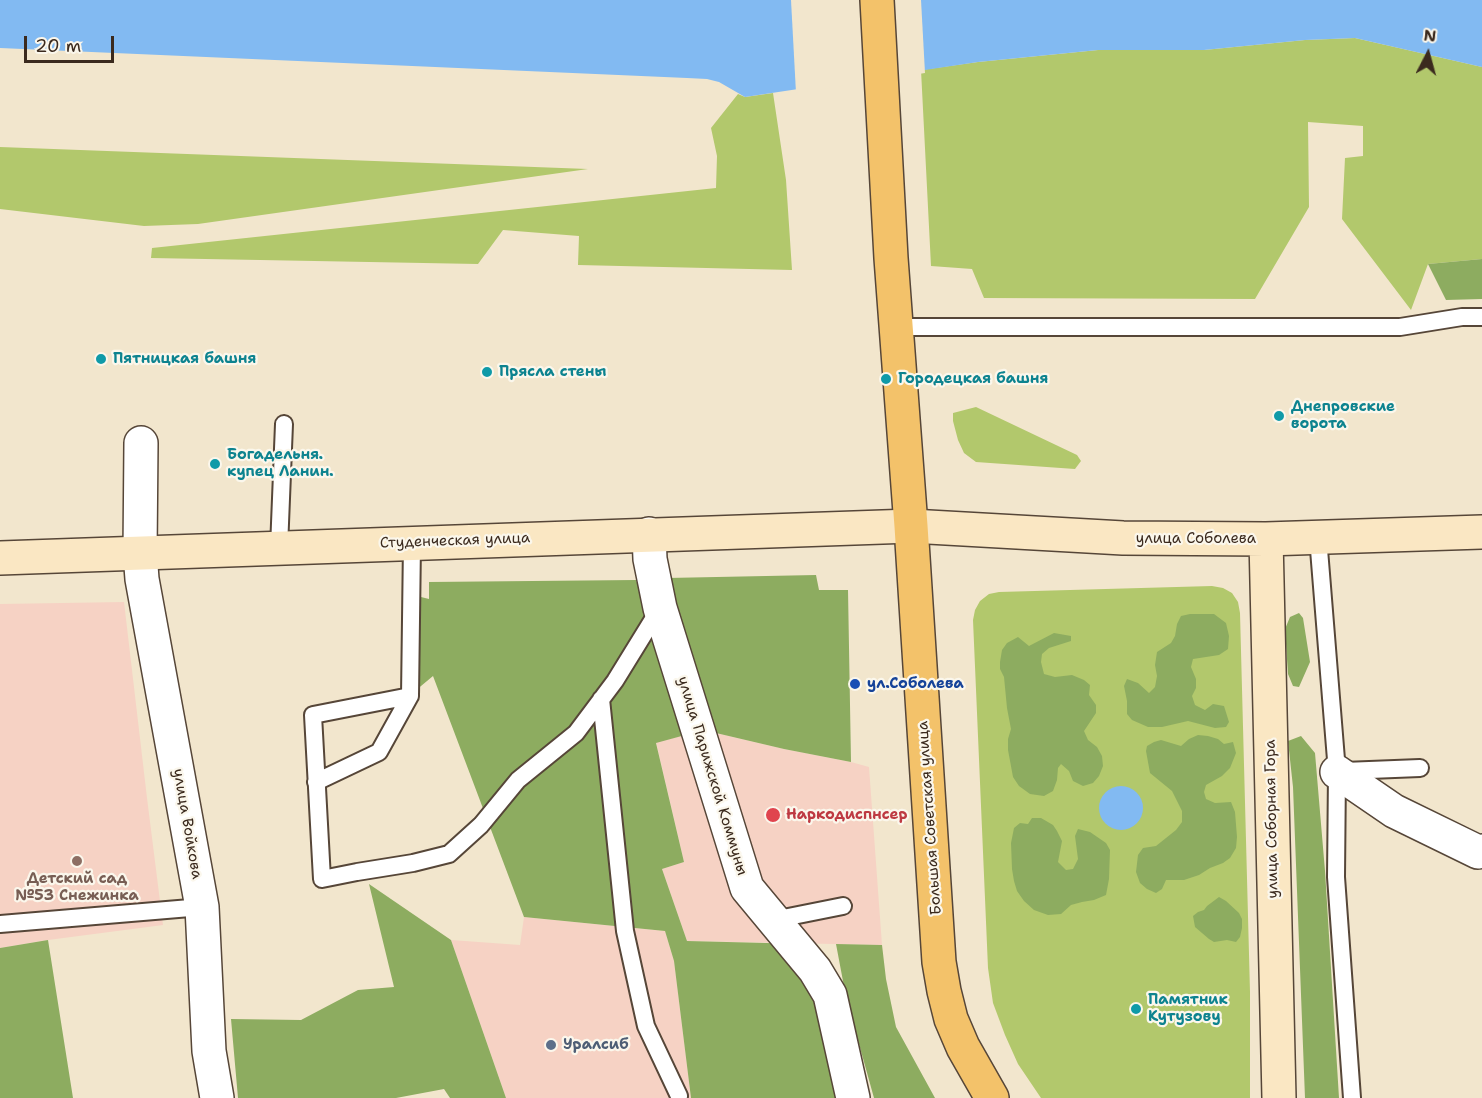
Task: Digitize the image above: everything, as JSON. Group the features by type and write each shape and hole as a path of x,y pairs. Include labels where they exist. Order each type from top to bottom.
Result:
{"main road":[{"name":"Большая Советская улица","path":"878,0 891,258 939,962 951,1019 963,1047 993,1098"},
{"name":"Студенческая улица","path":"0,558 911,526"},
{"name":"улица Соболева","path":"911,526 1123,538 1266,539 1482,532"},
{"name":"улица Соборная Гора","path":"1266,539 1279,1098"}],"street":[{"name":"улица Войкова","path":"141,443 140,553 142,579 202,907 209,1051 217,1098"},
{"name":"улица Парижской Коммуны","path":"649,534 650,559 660,608 747,888 815,970 830,995 853,1098"},
{"path":"1337,771 1394,811 1478,852 1482,851"}],"lane":[{"path":"896,327 1400,327 1462,317 1482,317"},
{"path":"279,548 284,424"},
{"path":"1318,537 1337,771 1336,877 1352,1098"},
{"path":"316,782 379,752 410,696 412,543"},
{"path":"410,696 313,715 322,879 412,863 448,854 481,825 518,780 576,733 615,681 660,608"},
{"path":"601,699 625,931 646,1026 679,1096"},
{"path":"1337,771 1420,768"},
{"path":"773,920 843,906"},
{"path":"0,924 202,907"}],"shaded area":[{"path":"124,602 163,925 0,948 0,604"},
{"name":"Наркодиспнсер","path":"716,733 869,767 882,945 687,941 662,869 684,862 656,742 689,734"},
{"path":"524,917 665,931 674,961 691,1098 506,1098 451,940 520,945"}],"green space":[{"path":"1355,38 1482,67 1482,259 1428,264 1411,310 1342,219 1345,158 1363,156 1363,126 1308,122 1309,207 1255,299 984,298 972,269 931,266 921,70 1098,50 1204,50 1305,40"},
{"path":"773,93 786,180 792,270 578,265 579,236 503,230 478,264 151,258 152,248 716,188 717,156 711,128 738,94 745,97"},
{"path":"0,147 588,169 198,224 144,226 0,209"},
{"path":"1482,259 1482,299 1446,300 1428,264"},
{"path":"976,407 1077,455 1081,461 1075,469 976,462 964,453 958,440 953,413"},
{"path":"816,575 819,590 848,590 851,762 716,733 667,578"},
{"path":"636,580 689,734 656,743 684,862 662,869 687,941 806,944 838,1098 691,1098 674,961 665,931 524,917 433,676 415,691 413,595 429,599 429,582"},
{"path":"1212,586 1232,593 1238,602 1240,613 1250,992 1250,1098 1041,1098 1018,1064 1005,1035 993,1003 988,968 973,620 975,610 980,601 989,594 999,592"},
{"path":"1299,613 1303,618 1310,662 1299,687 1293,686 1288,674 1285,629 1290,617"},
{"path":"1214,614 1226,623 1229,636 1228,649 1219,655 1193,659 1191,667 1196,679 1196,688 1192,696 1195,705 1205,710 1213,704 1224,706 1229,722 1226,727 1215,728 1188,721 1162,727 1148,727 1132,720 1127,714 1124,686 1127,679 1138,683 1149,693 1155,687 1157,652 1171,643 1181,616"},
{"path":"1054,633 1071,636 1071,641 1049,648 1042,654 1044,674 1055,677 1072,675 1090,685 1089,695 1096,705 1096,713 1084,731 1088,740 1097,747 1102,756 1103,766 1093,783 1083,786 1073,781 1069,771 1061,764 1053,791 1044,796 1030,794 1019,786 1013,777 1008,750 1011,729 1000,662 1002,650 1007,643 1018,637 1029,646"},
{"path":"1198,735 1218,739 1224,744 1233,742 1236,753 1230,768 1222,776 1206,785 1204,792 1206,799 1215,803 1231,802 1235,812 1236,848 1230,858 1223,863 1184,880 1166,880 1162,889 1156,893 1140,883 1136,872 1138,855 1143,848 1156,846 1176,830 1182,822 1182,811 1172,791 1150,773 1147,746 1161,740 1181,746"},
{"path":"1301,736 1315,753 1339,1098 1305,1098 1293,787 1288,741"},
{"path":"1032,818 1041,818 1053,825 1057,831 1062,841 1058,862 1066,870 1073,869 1078,859 1075,836 1078,829 1090,832 1106,843 1110,850 1106,895 1071,905 1061,914 1048,915 1034,910 1024,901 1014,881 1011,843 1014,828 1020,823 1028,824"},
{"path":"369,884 451,940 506,1098 450,1098 444,1089 396,1098 238,1098 231,1019 301,1020 358,990 394,987"},
{"path":"1219,897 1239,913 1242,919 1240,937 1236,942 1227,940 1214,942 1195,927 1193,916"},
{"path":"48,940 73,1098 0,1098 0,948"},
{"path":"836,944 882,945 896,1027 935,1098 874,1098 846,997"}],"water":[{"path":"0,0 1482,0 1482,67 1355,38 1305,40 1204,50 1098,50 978,62 745,97 719,82 707,79 0,48"},
{"path":"1121,786 1130,787 1137,792 1142,799 1142,817 1137,824 1130,829 1121,830 1112,829 1105,824 1100,817 1099,808 1100,799 1105,792 1112,787"}],"pier":[{"path":"791,0 921,0 925,73 796,93"}],"place":[{"name":"Пятницкая башня","path":"101,359"},
{"name":"Прясла стены","path":"487,372"},
{"name":"Городецкая башня","path":"886,379"},
{"name":"Днепровские ворота","path":"1279,416"},
{"name":"Богадельня. купец Ланин.","path":"215,464"},
{"name":"ул.Соболева","path":"855,684"},
{"name":"Наркодиспнсер","path":"773,815"},
{"name":"Детский сад №53 Снежинка","path":"77,861"},
{"name":"Памятник Кутузову","path":"1136,1009"},
{"name":"Уралсиб","path":"551,1045"}]}
